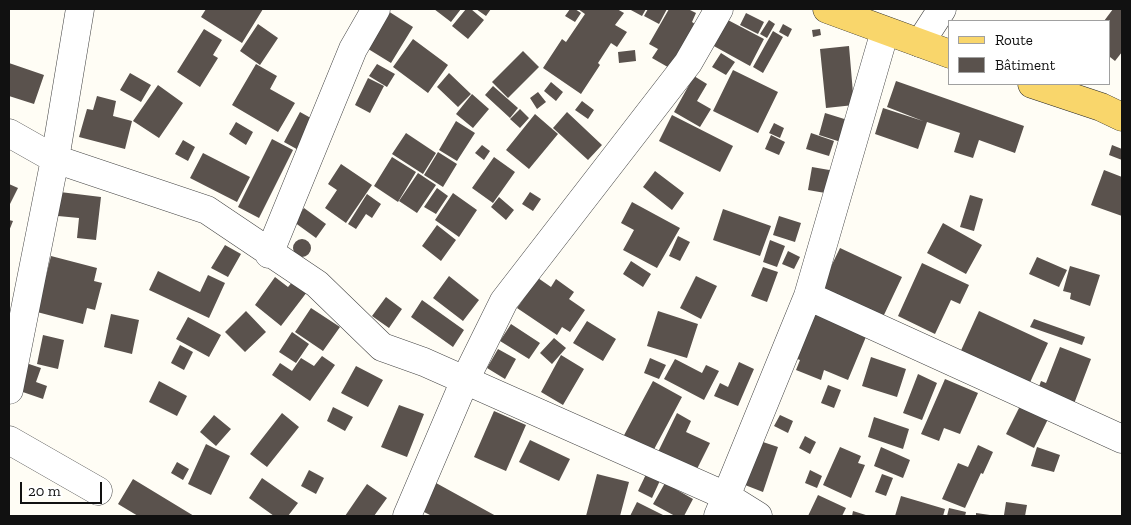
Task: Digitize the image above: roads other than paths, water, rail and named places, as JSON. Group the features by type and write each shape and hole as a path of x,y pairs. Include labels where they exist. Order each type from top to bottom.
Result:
{"main road":[{"path":"827,9 948,53"},
{"path":"1035,85 1102,108 1122,117"}],"street":[{"path":"9,390 55,158 80,9"},
{"path":"269,254 353,49 376,9"},
{"path":"407,516 465,380 504,301 688,63 719,9"},
{"path":"920,43 942,9"},
{"path":"722,506 808,296 885,31"},
{"path":"9,133 55,158 207,210 269,254 317,284 382,347 465,380 722,506 758,516"},
{"path":"808,296 1122,439"},
{"path":"9,440 98,491"}]}
